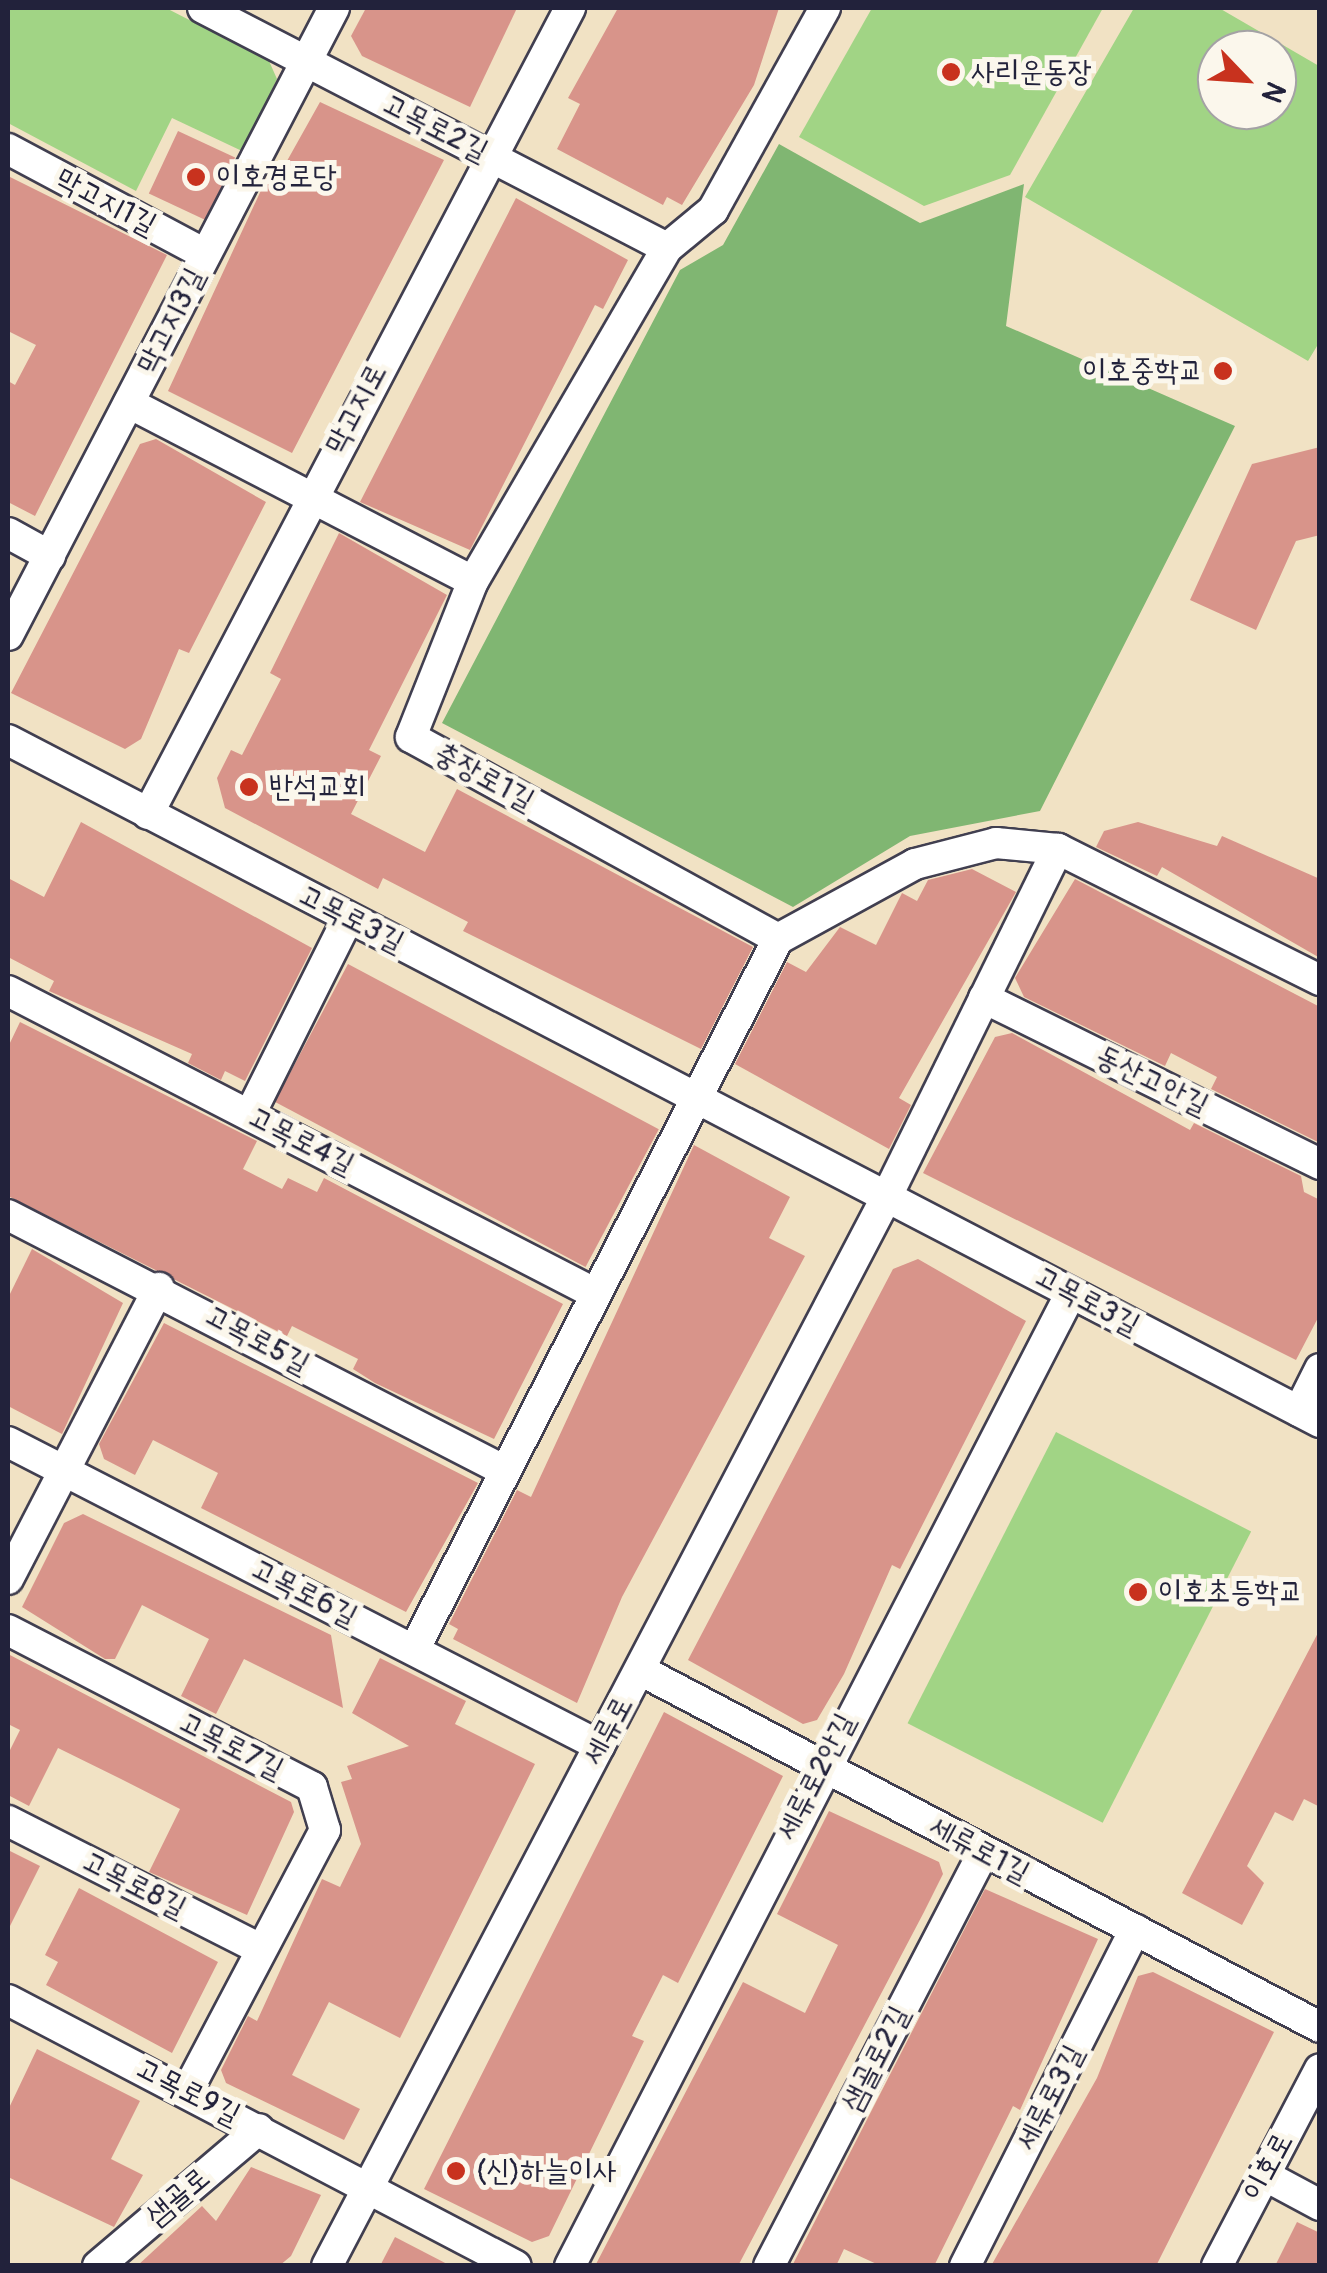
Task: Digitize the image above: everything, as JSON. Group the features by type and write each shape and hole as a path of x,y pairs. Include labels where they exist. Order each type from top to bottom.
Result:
{"street":[{"name":"고목로2길","path":"203,8 666,248"},
{"name":"막고지3길","path":"8,636 334,8"},
{"name":"막고지로","path":"148,814 311,495 570,8"},
{"name":"충장로1길","path":"778,939 410,737 474,582 666,248 713,210 825,8"},
{"name":"막고지1길","path":"8,149 205,254"},
{"path":"129,403 474,582"},
{"path":"8,533 50,556"},
{"name":"고목로3길","path":"8,740 1309,1416"},
{"path":"415,1648 778,939 915,864 996,843 1058,848 1320,980"},
{"path":"887,1196 1058,848"},
{"path":"250,1114 348,918"},
{"name":"고목로4길","path":"8,991 594,1293"},
{"name":"동산고안길","path":"984,998 1320,1164"},
{"name":"세류로","path":"327,2266 887,1196"},
{"name":"고목로5길","path":"8,1215 159,1288 504,1471"},
{"path":"8,1578 159,1288"},
{"name":"세류로2안길","path":"570,2266 820,1766 1071,1293"},
{"path":"1309,1416 1320,1368"},
{"name":"고목로6길","path":"8,1442 600,1746"},
{"name":"고목로7길","path":"8,1630 312,1788 325,1830 187,2092"},
{"name":"세류로1길","path":"640,1670 1320,2027"},
{"name":"고목로8길","path":"8,1820 260,1949"},
{"name":"샘골로2길","path":"769,2266 983,1852"},
{"name":"세류로3길","path":"965,2266 1135,1930"},
{"name":"고목로9길","path":"8,2000 516,2266"},
{"name":"이호로","path":"1217,2266 1320,2069"},
{"name":"샘골로","path":"98,2266 259,2129"},
{"path":"1264,2175 1320,2205"}],"green space":[{"path":"8,8 166,8 269,61 277,79 242,151 172,118 136,191 8,123"},
{"name":"사리운동장","path":"872,8 1103,8 1010,175 924,206 799,137"},
{"path":"1134,8 1219,8 1257,30 1197,30 1197,130 1297,130 1297,53 1319,66 1320,341 1308,361 1025,197"},
{"path":"779,144 920,223 1024,184 1006,326 1235,426 1040,811 910,836 793,907 442,723 680,270 723,245"},
{"path":"1056,1432 1251,1531 1103,1823 908,1723"}],"building":[{"path":"366,8 517,8 470,107 362,56 351,36"},
{"path":"618,8 779,8 754,85 682,205 667,197 663,205 557,149 580,104 568,98"},
{"path":"320,102 444,160 292,453 168,391 269,173 278,177"},
{"name":"이호경로당","path":"178,131 235,158 206,220 149,194"},
{"path":"8,176 167,255 35,516 8,502 8,381 15,385 36,345 8,331"},
{"path":"516,198 628,260 603,309 595,305 470,550 360,502"},
{"path":"156,439 266,502 189,653 179,649 141,739 125,749 11,693 140,444"},
{"path":"1320,447 1320,535 1296,541 1256,630 1190,600 1252,464"},
{"path":"339,533 447,595 369,750 381,756 351,814 425,852 457,789 753,947 701,1049 463,931 468,922 383,878 378,889 225,808 217,778 231,750 242,755 281,679 270,673"},
{"path":"81,822 312,948 245,1081 225,1071 221,1080 188,1063 192,1054 49,991 54,981 8,957 8,878 44,897"},
{"path":"1138,822 1217,846 1222,836 1320,879 1320,958 1162,867 1157,876 1096,847 1104,831"},
{"path":"972,869 1016,892 899,1098 911,1105 889,1149 735,1064 787,962 806,972 840,927 876,945 902,893 917,901 928,880"},
{"path":"1075,879 1320,1007 1318,1142 1211,1089 1217,1077 1171,1053 1165,1066 1024,997 1015,978"},
{"path":"348,964 659,1129 586,1267 275,1102"},
{"path":"20,1022 257,1141 243,1169 282,1189 288,1178 317,1192 324,1178 563,1304 494,1439 375,1383 353,1369 358,1359 292,1326 287,1336 8,1196 8,1047"},
{"path":"1012,1033 1190,1130 1194,1123 1301,1176 1304,1192 1320,1200 1320,1314 1296,1360 923,1173 995,1037"},
{"path":"694,1145 790,1197 769,1238 805,1256 622,1597 577,1703 453,1639 458,1629 449,1624 517,1490 531,1497"},
{"path":"32,1249 123,1303 62,1434 8,1406 8,1298"},
{"path":"918,1259 1026,1321 900,1569 892,1565 844,1674 817,1720 803,1724 688,1660 893,1269"},
{"path":"164,1323 478,1483 406,1612 201,1508 218,1473 153,1440 135,1475 104,1459 99,1444"},
{"path":"83,1514 331,1635 343,1708 244,1659 216,1714 181,1696 209,1639 142,1605 115,1659 105,1659 22,1607 64,1523"},
{"path":"1320,1629 1320,1807 1304,1799 1293,1821 1275,1812 1247,1866 1264,1883 1242,1925 1182,1893"},
{"path":"8,1654 291,1802 294,1812 247,1915 149,1872 180,1809 121,1779 58,1748 29,1806 8,1795 8,1754 20,1730 8,1724"},
{"path":"380,1658 466,1701 455,1724 535,1764 400,2038 329,2002 292,2075 360,2109 344,2140 226,2083 221,2070 248,2016 257,2021 322,1879 340,1887 361,1844 341,1782 352,1779 347,1766 409,1746 352,1713"},
{"path":"664,1712 783,1776 678,1983 663,1975 632,2036 644,2041 549,2236 532,2242 424,2189"},
{"path":"829,1811 939,1862 943,1874 924,1912 738,2266 595,2266 743,1982 805,2013 838,1945 777,1914"},
{"path":"8,1850 40,1866 8,1930"},
{"path":"79,1888 218,1962 172,2053 46,1985 58,1962 45,1955"},
{"path":"985,1889 1098,1939 1020,2110 1013,2106 934,2266 881,2266 844,2249 836,2266 792,2266"},
{"path":"1153,1972 1274,2032 1156,2266 991,2266 1097,2078 1138,1976"},
{"path":"37,2049 140,2101 111,2159 143,2175 114,2227 8,2177 8,2110"},
{"path":"251,2167 321,2195 291,2256 279,2266 137,2266 202,2206 216,2221"},
{"path":"1297,2222 1320,2233 1320,2266 1275,2266"},
{"path":"395,2237 451,2266 380,2266"}],"place":[{"name":"사리운동장","path":"951,72"},
{"name":"이호경로당","path":"196,177"},
{"name":"이호중학교","path":"1223,371"},
{"name":"반석교회","path":"249,787"},
{"name":"이호초등학교","path":"1138,1592"},
{"name":"(신)하늘이사","path":"456,2171"}]}
